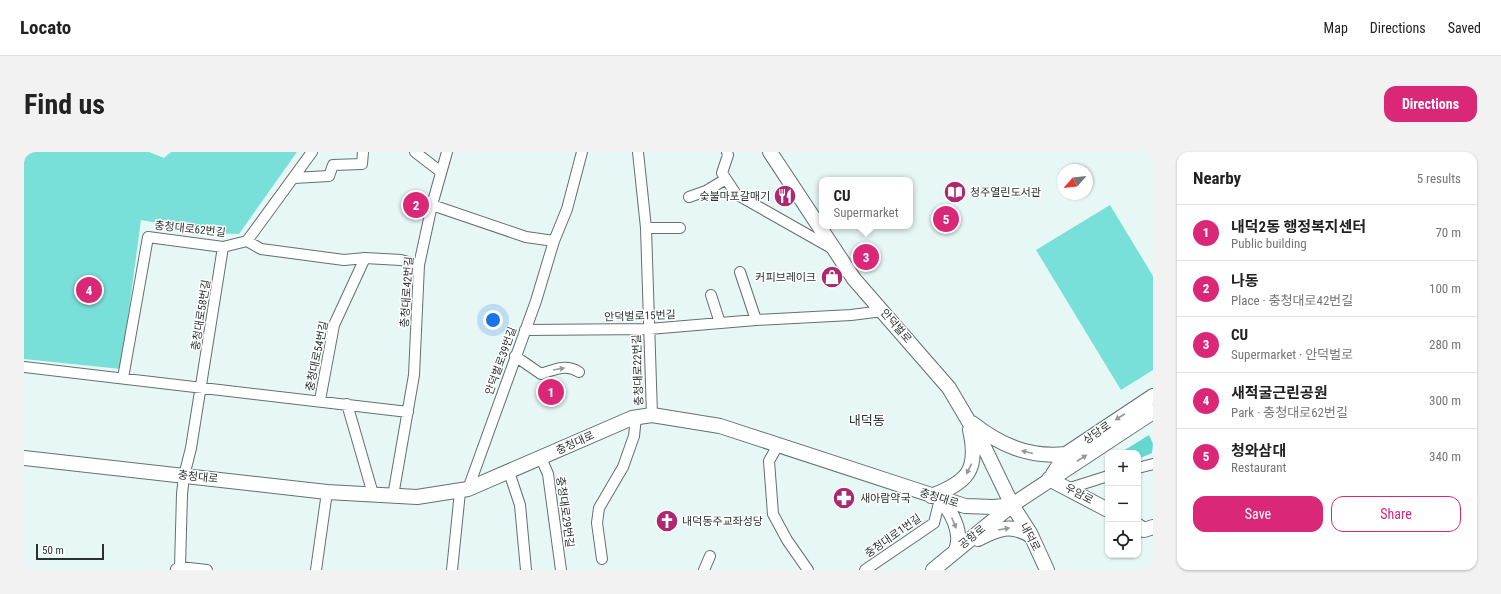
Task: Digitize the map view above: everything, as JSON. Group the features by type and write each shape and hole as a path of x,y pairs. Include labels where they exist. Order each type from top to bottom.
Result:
{"street":[{"path":"312,152 247,241 261,249 344,260 365,258 401,260 420,265"},
{"path":"294,178 329,176 333,165 362,164 363,152"},
{"path":"415,152 441,172"},
{"name":"충청대로42번길","path":"393,496 414,375 420,265 432,205 447,152"},
{"name":"안덕벌로39번길","path":"452,570 464,490 525,330 554,241 567,209 582,152"},
{"name":"충청대로22번길","path":"638,152 646,228 652,415"},
{"path":"727,152 728,155 722,173 736,194 836,251"},
{"name":"안덕벌로","path":"770,152 819,226"},
{"path":"689,197 706,191 726,179"},
{"path":"432,205 526,237 554,241"},
{"path":"646,228 680,228"},
{"name":"안덕벌로","path":"821,229 854,279 949,388 985,449 1012,505"},
{"name":"충청대로62번길","path":"123,378 148,237 224,247 247,241"},
{"name":"충청대로58번길","path":"179,569 184,476 201,387 224,247"},
{"name":"충청대로54번길","path":"201,387 320,400 334,324 365,258"},
{"path":"740,272 756,320"},
{"path":"711,295 720,323"},
{"name":"안덕벌로15번길","path":"525,330 649,329 756,320 851,316 883,311"},
{"path":"515,356 541,374 561,368 574,369 579,372"},
{"path":"24,367 201,387"},
{"name":"상당로","path":"1049,479 1066,454 1153,396"},
{"path":"320,400 408,412"},
{"path":"347,404 373,494"},
{"name":"충청대로","path":"24,458 327,492 417,497 464,490 509,472 612,426 636,417 652,415 720,426 935,497 974,506 1001,507 1012,505"},
{"path":"602,559 597,523 599,508 623,467 634,436 636,417"},
{"path":"967,418 991,437 1011,448 1034,454 1066,454"},
{"path":"956,550 958,544 958,531 948,510 935,497 958,484 970,469 974,456 967,418"},
{"name":"상당로","path":"1012,505 1049,479 1151,418"},
{"path":"778,445 769,462 773,514 787,540 808,570"},
{"name":"충청대로29번길","path":"541,458 548,474 562,570"},
{"path":"1141,467 1153,464"},
{"path":"509,472 520,505 526,570"},
{"path":"1070,488 1105,477"},
{"name":"우암로","path":"1049,479 1070,488 1105,508"},
{"path":"316,570 327,492"},
{"name":"충청대로1번길","path":"865,570 934,523 935,497"},
{"name":"내덕로","path":"1012,505 1031,536 1047,570"},
{"name":"공항로","path":"933,570 1012,505"},
{"path":"1141,528 1144,530 1153,527"},
{"path":"956,550 992,532 1004,529 1014,528 1031,536"},
{"path":"704,570 710,556"},
{"path":"179,569 207,570"}],"shaded area":[{"path":"24,152 149,152 164,158 171,152 297,152 239,234 213,233 141,220 121,369 24,359"},
{"path":"1110,205 1153,276 1153,370 1121,390 1036,250"},
{"path":"1149,435 1153,444 1152,453 1141,458 1141,450 1125,450"}],"place":[{"name":"청주열린도서관","path":"955,192"},
{"name":"숯불마포갈매기","path":"785,196"},
{"name":"나동","path":"416,205"},
{"name":"청와삼대","path":"946,219"},
{"name":"CU","path":"866,257"},
{"name":"커피브레이크","path":"832,277"},
{"name":"새적굴근린공원","path":"89,290"},
{"name":"내덕2동 행정복지센터","path":"551,392"},
{"name":"새아람약국","path":"844,498"},
{"name":"내덕동주교좌성당","path":"667,521"}],"district":[{"name":"내덕동","path":"867,420"}]}
